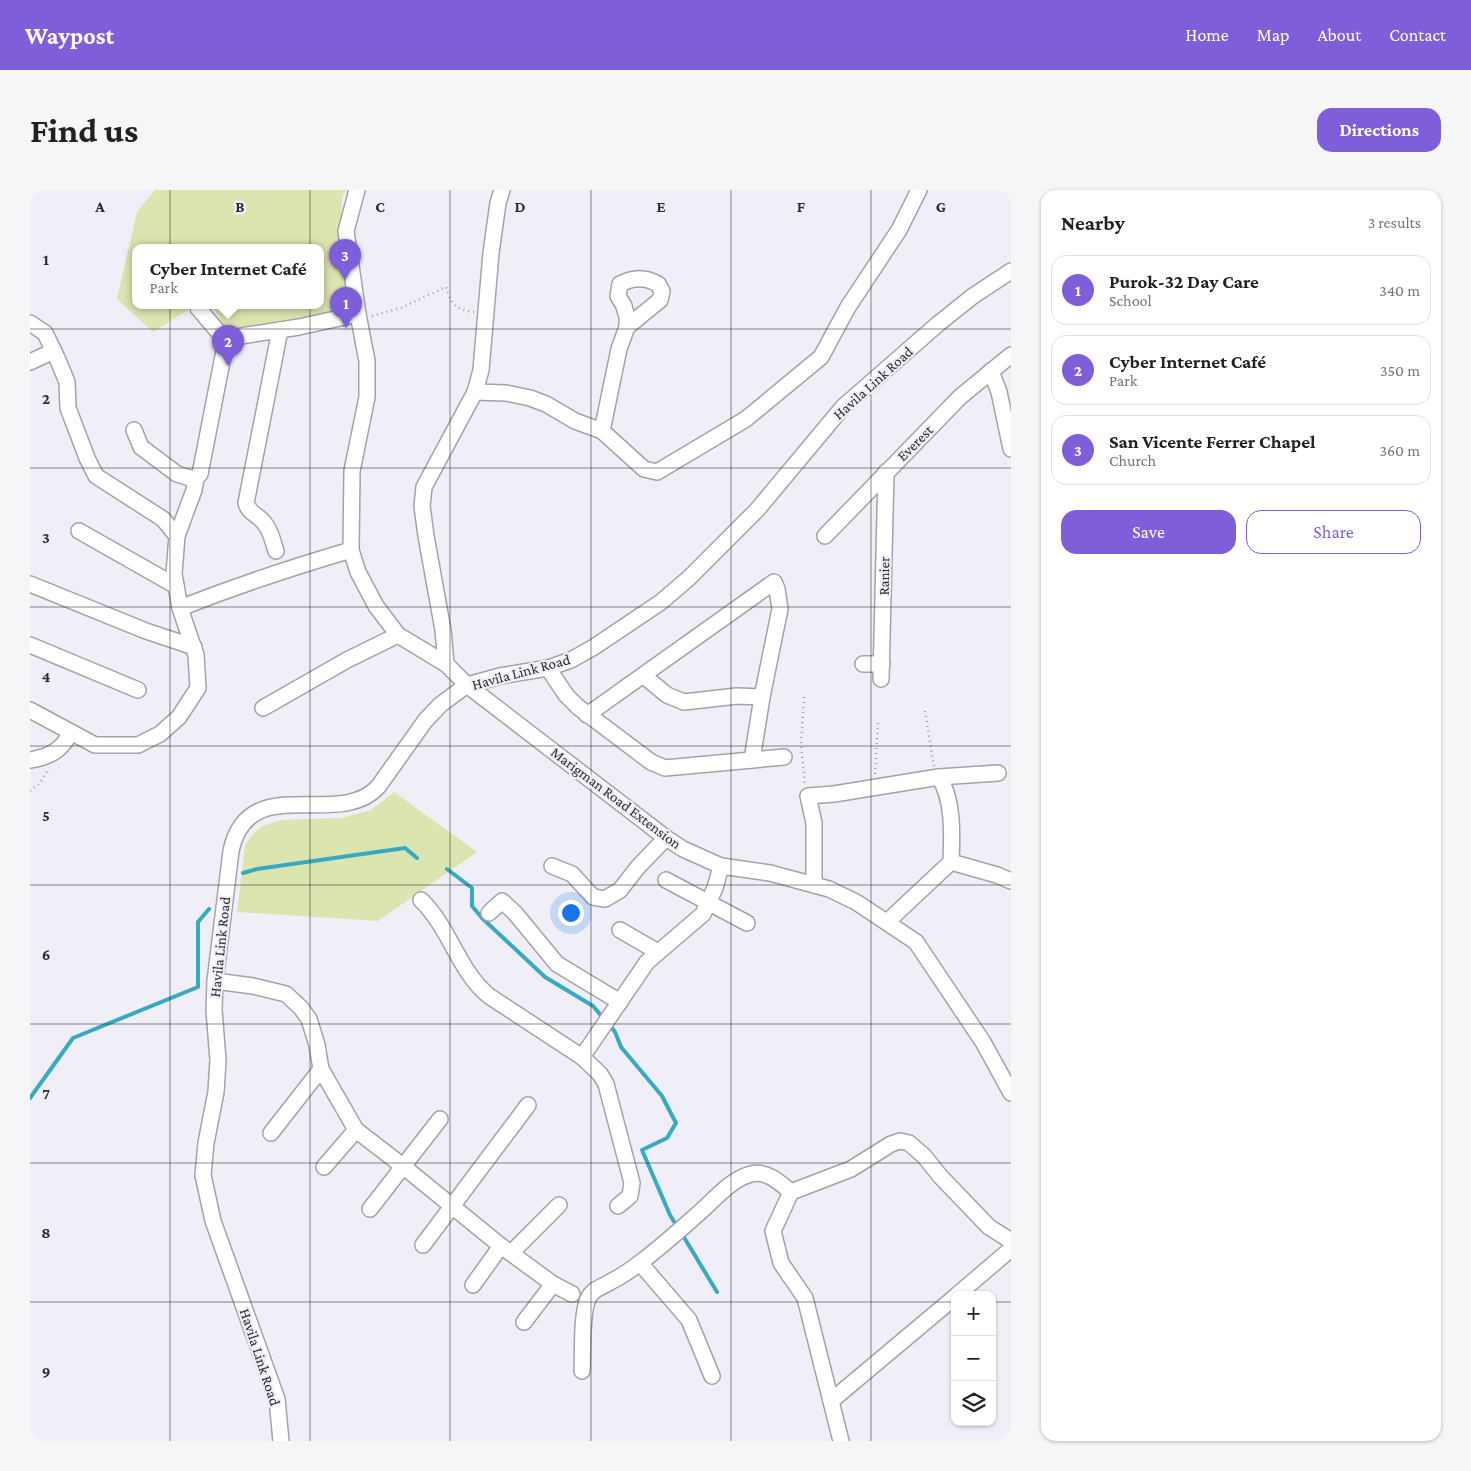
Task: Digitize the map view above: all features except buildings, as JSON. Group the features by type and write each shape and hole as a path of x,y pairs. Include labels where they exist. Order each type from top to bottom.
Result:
{"street":[{"path":"263,708 347,660 398,635 376,606 358,572 351,550 352,471 367,397 367,361 359,321 346,231 357,190"},
{"path":"446,664 443,630 422,506 424,487 475,392 481,370 491,253 498,203 502,190"},
{"path":"475,392 506,393 530,398 546,404 575,421 602,431 644,469 656,472 746,419 820,357 848,307 899,230 919,190"},
{"name":"Havila Link Road","path":"281,1441 277,1398 213,1221 203,1176 206,1143 216,1092 218,1060 214,1010 215,982 231,851 239,828 260,810 272,806 349,802 371,795 424,721 440,705 467,685 500,676 548,668 571,660 594,648 661,602 689,578 757,510 843,407 938,324 973,296 1011,271"},
{"path":"199,309 226,341"},
{"path":"226,341 242,336 280,330 359,321"},
{"path":"30,323 45,333 54,351 66,382 68,408 96,476 163,519 177,536"},
{"path":"602,431 619,349 626,327"},
{"path":"276,551 264,521 248,510 246,503 280,330"},
{"path":"30,710 95,745 138,745 160,734 179,717 198,688 196,655 180,608 174,574 177,536 194,490 196,478 200,474 226,341"},
{"path":"30,362 54,351"},
{"name":"Everest","path":"825,536 960,397 1011,355"},
{"path":"991,371 999,392 1011,449"},
{"path":"134,430 141,447 177,474 196,478"},
{"name":"Ranier","path":"863,664 881,672 886,472"},
{"path":"79,531 176,586"},
{"path":"180,608 227,589 351,550"},
{"path":"587,715 774,582 780,609 762,697 752,760"},
{"path":"30,584 146,631 194,647"},
{"name":"Marigman Road Extension","path":"398,635 446,664 467,685 666,838 683,849 721,866 770,873 829,889 856,902 916,942 983,1042 1011,1093"},
{"path":"30,645 138,690"},
{"path":"548,668 566,695 587,715 651,762 665,768 784,757"},
{"path":"644,676 667,695 684,702 737,696 762,697"},
{"path":"30,760 60,750 71,732"},
{"path":"814,885 814,823 808,796 834,794 937,777 998,773"},
{"path":"887,922 950,862 952,833 950,810 943,782 937,777"},
{"path":"552,866 572,874 593,897 605,898 620,890 638,867 666,838"},
{"path":"950,862 997,874 1011,881"},
{"path":"582,1057 648,962 703,914 709,903 721,866"},
{"path":"666,880 747,923"},
{"path":"421,900 440,923 477,987 582,1057 600,1074 606,1084 632,1183 630,1196 618,1206"},
{"path":"489,913 502,901 515,913 557,964 620,1002"},
{"path":"620,930 658,952"},
{"path":"215,982 253,986 286,994 301,1008 309,1019 317,1045 321,1069 356,1130 506,1250 553,1284 572,1294"},
{"path":"271,1133 321,1069"},
{"path":"423,1245 528,1105"},
{"path":"370,1209 440,1119"},
{"path":"324,1167 356,1130"},
{"path":"841,1441 805,1298 781,1263 773,1231 791,1192 851,1168 891,1144 900,1141 909,1143 924,1156 940,1176 989,1227 1011,1241"},
{"path":"582,1371 583,1327 588,1298 597,1287 611,1282 640,1263 721,1193 742,1178 753,1173 766,1175 791,1192"},
{"path":"473,1285 506,1250 560,1205"},
{"path":"962,1291 1011,1249"},
{"path":"640,1263 689,1320 712,1376"},
{"path":"524,1322 553,1284"},
{"path":"832,1401 951,1300"}],"path":[{"path":"359,321 401,308 446,287 451,302 458,309 486,313"},
{"path":"804,697 801,744 808,796"},
{"path":"925,711 937,777"},
{"path":"874,788 878,722"},
{"path":"30,791 40,783 60,750"}],"green space":[{"path":"155,190 346,190 342,198 339,255 349,309 228,330 214,309 324,309 324,244 132,244 132,309 190,309 153,332 117,299 137,212"},
{"path":"394,792 477,852 378,921 237,912 245,845 261,827 281,820 342,818 371,810"}],"waterway":[{"path":"243,873 257,869 405,848 417,858"},
{"path":"447,869 472,888 472,906 482,918 545,977 593,1006 604,1019"},
{"path":"30,1098 73,1038 198,987 198,922 209,909"},
{"path":"609,1024 615,1032 621,1047 662,1096 676,1123 667,1138 642,1150 670,1215 678,1228"},
{"path":"682,1234 717,1292"}],"place":[{"name":"San Vicente Ferrer Chapel","path":"345,280"},
{"name":"Purok-32 Day Care","path":"346,328"},
{"name":"Cyber Internet Café","path":"228,366"}]}
